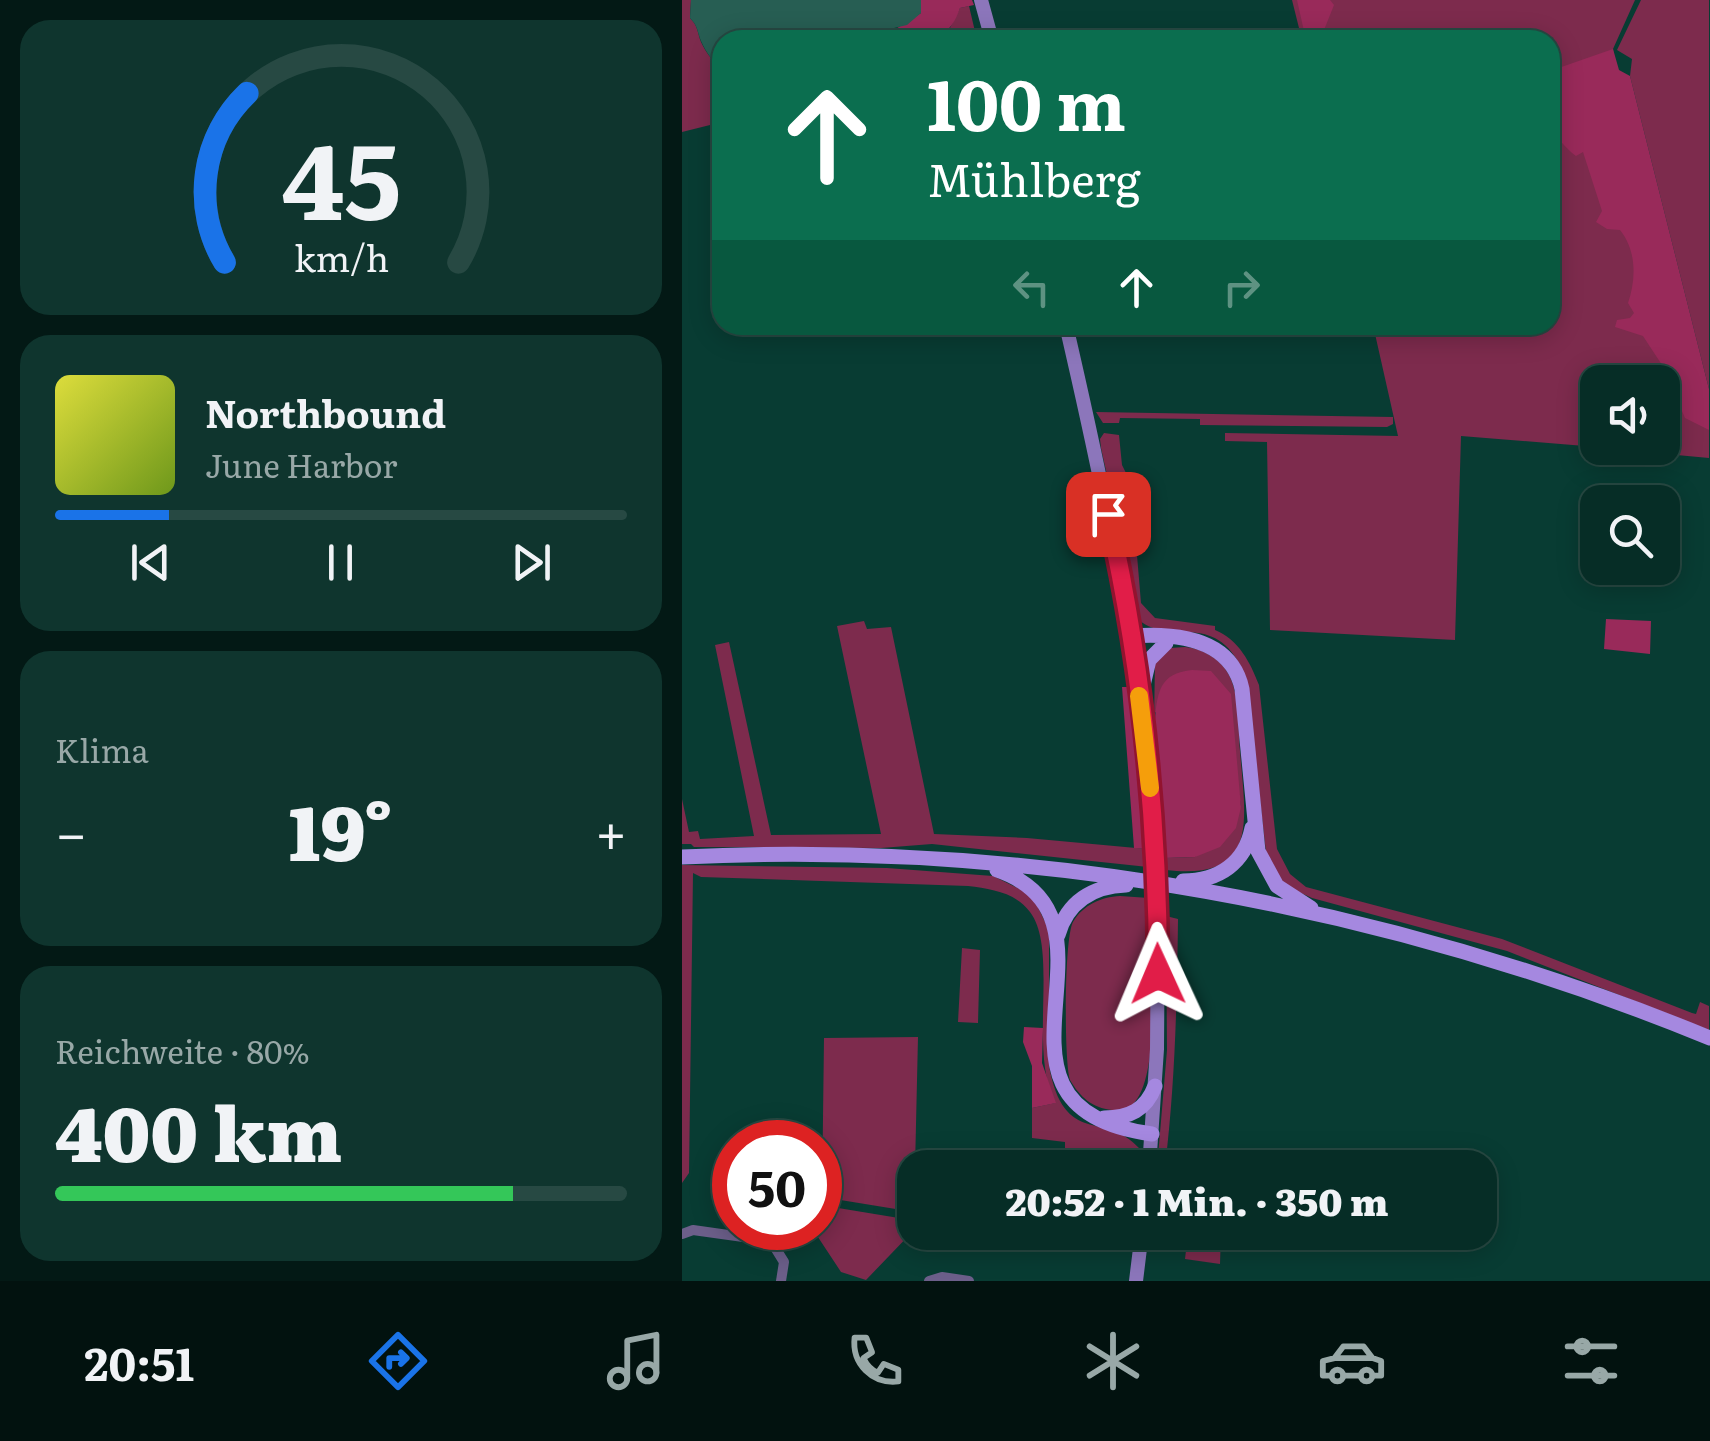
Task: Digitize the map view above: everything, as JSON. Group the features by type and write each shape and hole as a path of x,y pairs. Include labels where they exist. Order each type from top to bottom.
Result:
{"main road":[{"path":"981,0 989,30"},
{"path":"1068,335 1132,636 1140,698 1158,918 1150,1150"},
{"path":"1132,636 1202,642 1218,650 1238,674 1258,851 1268,875 1287,894 1323,915"},
{"path":"1132,636 1151,646 1184,639"},
{"path":"1140,698 1148,660 1166,644"},
{"path":"1144,881 1198,881 1222,873 1245,850 1252,818"},
{"path":"682,857 806,854 974,862 1165,884 1323,915 1540,975 1710,1038"},
{"path":"974,862 1015,876 1032,888 1050,913 1057,944 1057,1073 1071,1101 1100,1118 1152,1131"},
{"path":"1057,944 1066,916 1088,894 1106,886 1165,884"},
{"path":"1120,1118 1142,1107 1155,1086"},
{"path":"1100,1118 1140,1119 1152,1131"},
{"path":"1136,1281 1140,1250"}],"street":[{"path":"682,1234 693,1230 770,1241 784,1262 781,1281"},
{"path":"929,1281 942,1276 969,1281"}],"shaded area":[{"path":"682,0 691,0 690,18 712,59 712,124 682,132"},
{"path":"691,0 921,0 921,13 907,25 885,30 712,30 712,58 690,18"},
{"path":"921,0 972,0 974,5 960,8 947,30 894,30 921,13"},
{"path":"1292,0 1635,0 1613,49 1614,57 1709,430 1709,458 1680,455 1680,365 1580,365 1580,446 1461,436 1455,640 1270,630 1267,442 1225,441 1225,433 1398,436 1375,335 1560,335 1560,30 1300,30"},
{"path":"1297,0 1330,0 1334,5 1324,30 1304,30"},
{"path":"1641,0 1709,0 1709,389 1630,76 1632,59 1617,50"},
{"path":"969,6 975,30 949,30 960,8"},
{"path":"1613,49 1619,70 1630,76 1709,389 1709,430 1685,418 1680,406 1680,365 1662,365 1643,336 1615,327 1617,320 1630,318 1634,313 1628,303 1633,285 1630,247 1620,230 1607,229 1596,222 1602,211 1583,152 1576,156 1560,140 1560,68"},
{"path":"1096,412 1393,417 1393,424 1200,425 1200,419 1120,418 1119,423 1103,423"},
{"path":"1104,433 1119,435 1122,465 1131,483 1141,603 1155,618 1215,626 1237,646 1256,676 1277,849 1290,874 1306,887 1502,939 1692,1013 1696,1014 1700,1002 1709,1006 1709,1030 1507,951 1312,898 1282,881 1266,852 1246,678 1235,656 1222,642 1194,632 1152,628 1139,620 1101,448"},
{"path":"1606,619 1651,621 1650,654 1604,649"},
{"path":"864,621 867,629 891,627 934,834 1147,849 1148,867 932,844 881,848 682,844 682,799 689,832 698,831 700,839 754,836 715,645 729,642 771,835 881,834 837,626"},
{"path":"1170,648 1204,652 1229,675 1238,712 1244,821 1232,855 1218,865 1197,871 1166,870 1165,858 1195,857 1241,807 1238,786 1154,711 1155,659"},
{"path":"1211,671 1231,694 1241,807 1236,828 1220,847 1195,857 1165,858 1155,716 1164,683 1176,674"},
{"path":"1122,687 1130,687 1147,849 1134,848"},
{"path":"682,865 887,868 993,876 1032,895 1049,937 1049,1066 1056,1092 1075,1118 1126,1137 1139,1148 1065,1150 1065,1142 1032,1138 1032,1108 1055,1103 1044,1056 1042,950 1030,912 1017,900 994,890 968,886 701,877 693,873 689,1173 682,1183"},
{"path":"1120,896 1149,898 1152,1037 1142,1089 1131,1106 1112,1110 1087,1101 1070,1080 1067,974 1073,922 1093,903"},
{"path":"1166,916 1178,919 1176,1013 1167,1150 1159,1150 1167,1050"},
{"path":"962,948 980,950 978,1023 958,1022"},
{"path":"1024,1027 1043,1028 1042,1063 1056,1103 1032,1108 1032,1066 1023,1042"},
{"path":"918,1037 915,1150 897,1150 897,1209 842,1200 842,1120 823,1120 824,1038"},
{"path":"842,1209 897,1218 897,1248 866,1280 841,1272 826,1250 842,1250"},
{"path":"1186,1250 1220,1250 1220,1264 1185,1259"}],"slow traffic":[{"path":"1139,696 1150,788"}],"route":[{"path":"1108,514 1132,636 1148,765 1158,974"}]}
